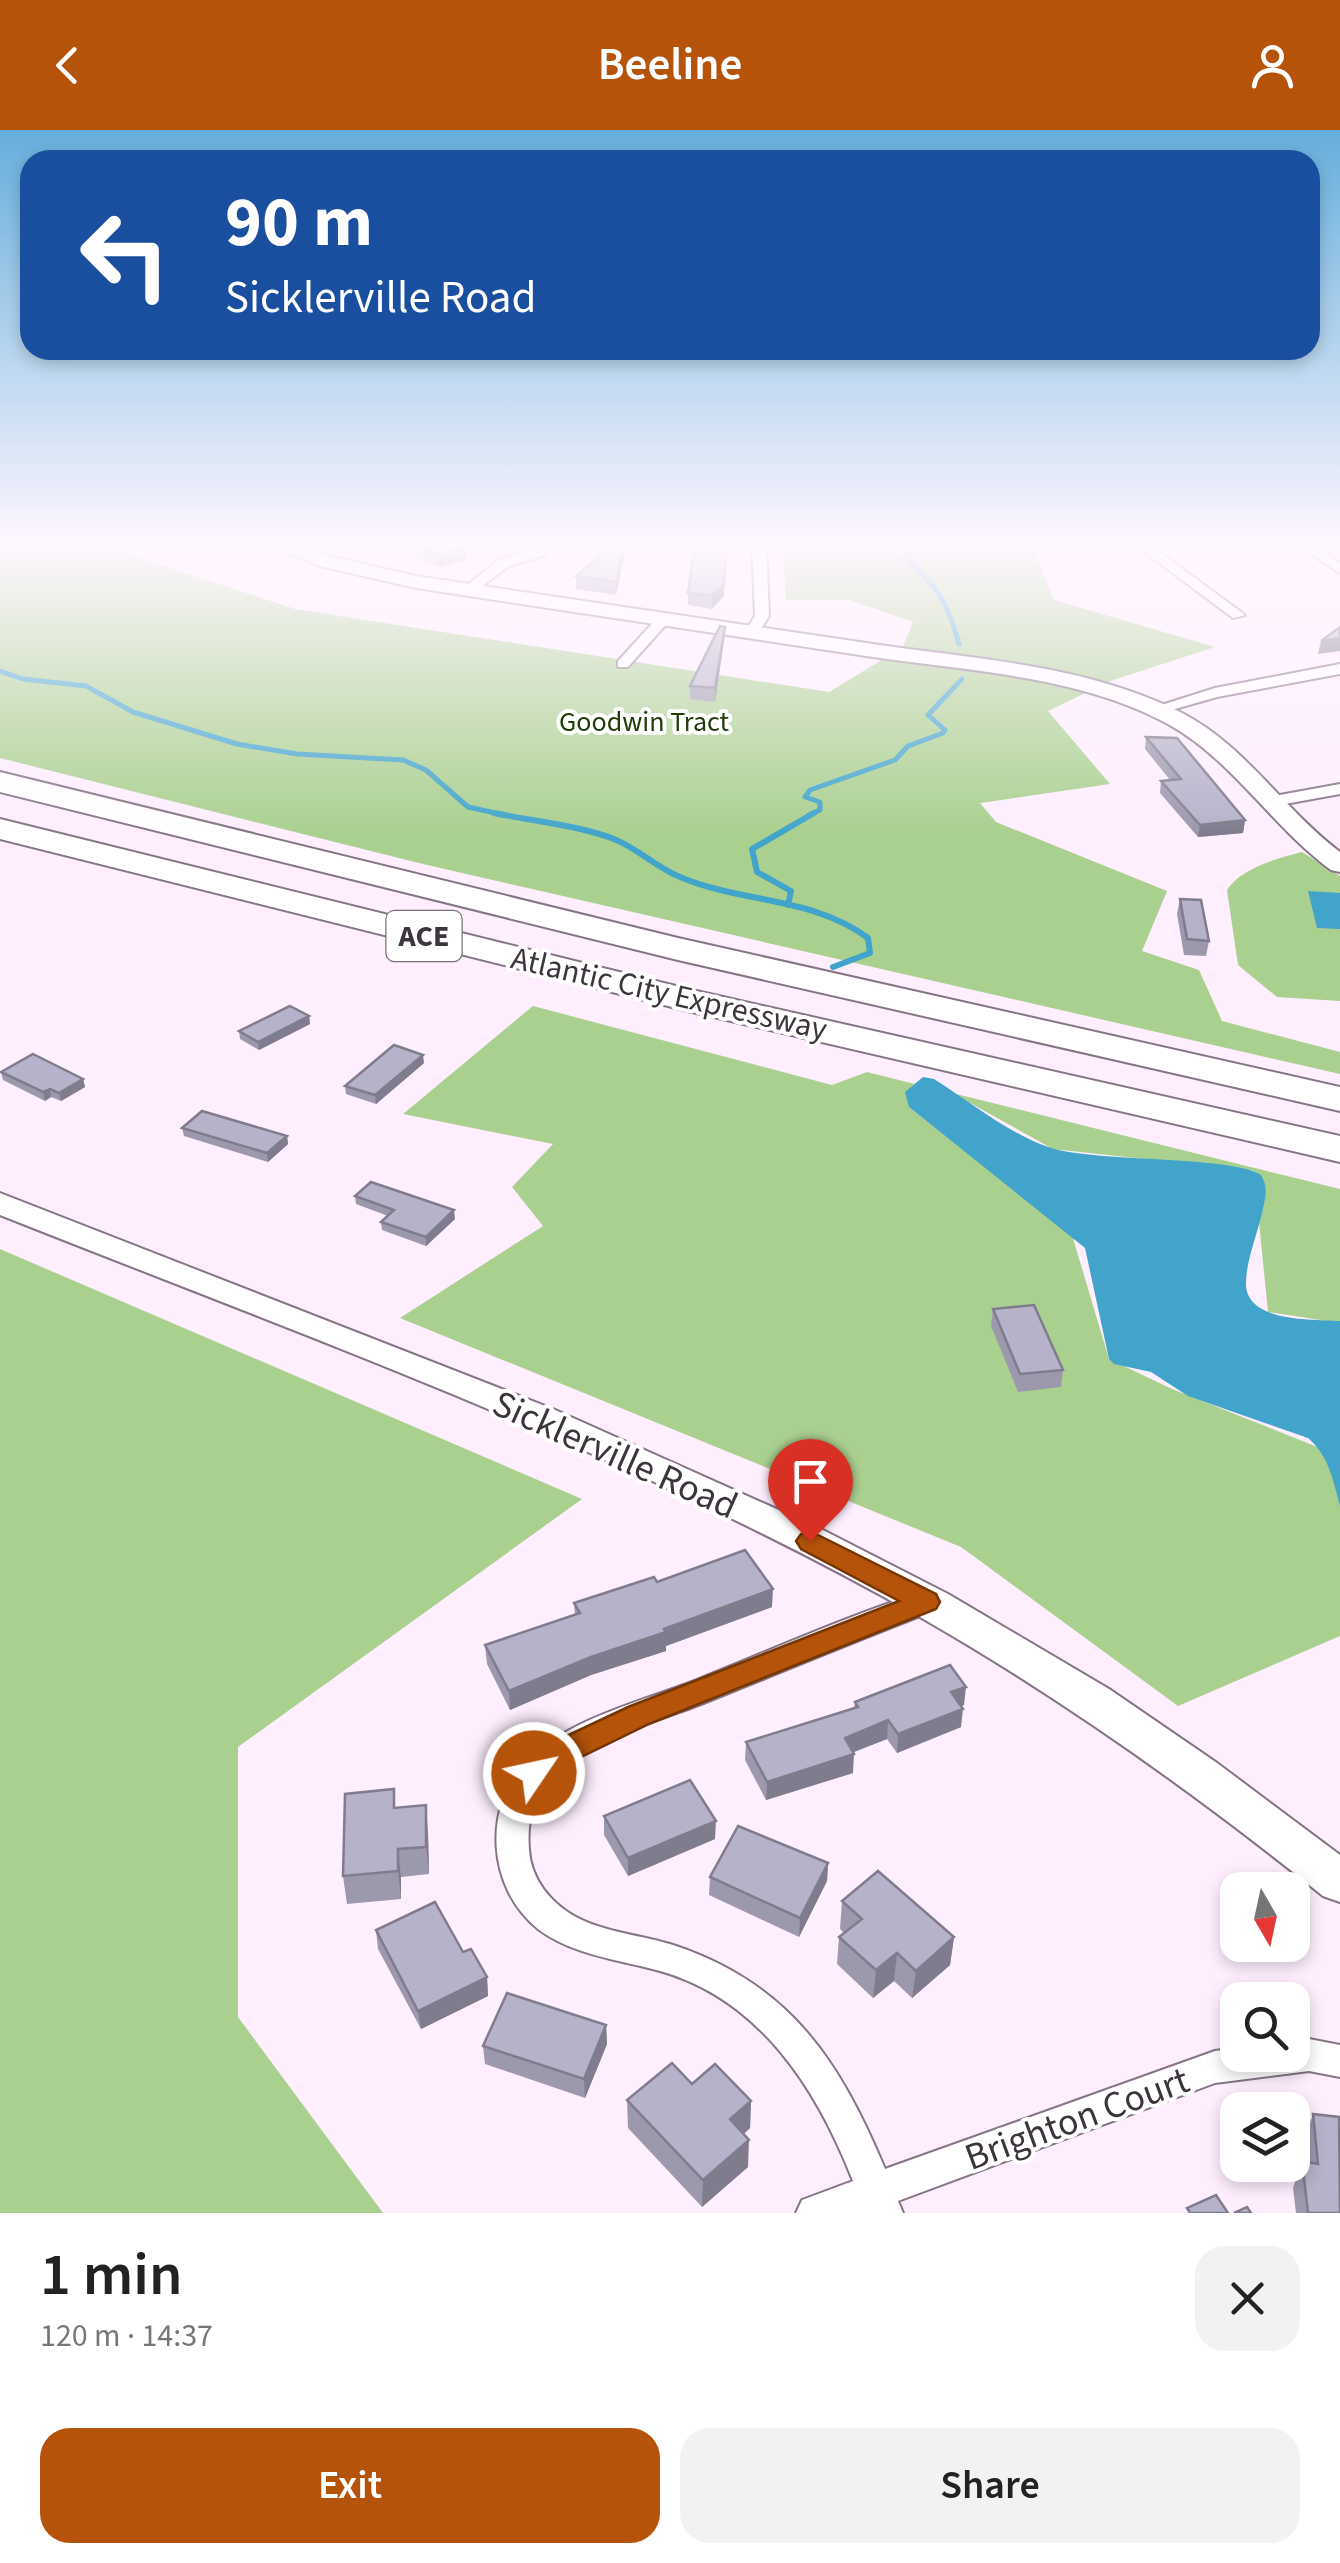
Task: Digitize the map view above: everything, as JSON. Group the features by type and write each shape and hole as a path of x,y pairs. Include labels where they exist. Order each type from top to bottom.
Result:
{"highway":[{"name":"Atlantic City Expressway","path":"0,782 678,950 1340,1099"},
{"name":"Atlantic City Expressway","path":"0,829 674,996 1340,1149"}],"street":[{"path":"624,664 646,639"},
{"path":"799,639 1034,675 1101,691 1154,710 1219,747 1269,802 1340,864"},
{"path":"1154,710 1215,692 1340,669"},
{"path":"1269,802 1340,789"},
{"name":"Sicklerville Road","path":"0,1202 627,1458 810,1541 1057,1678 1247,1809 1340,1882"},
{"path":"880,2203 844,2112 816,2064 733,1986 686,1964 603,1942 548,1918 526,1892 514,1864 512,1813 519,1792 556,1755 638,1716 926,1602"},
{"name":"Brighton Court","path":"814,2213 880,2203 1215,2067 1309,2055 1340,2062"}],"green space":[{"name":"Goodwin Tract","path":"0,639 489,639 829,692 903,647 906,639 1188,639 1215,647 1113,680 1048,711 1110,784 980,803 996,822 1167,891 1142,951 1199,970 1222,1021 1340,1052 1340,1074 423,864 0,758"},
{"path":"1302,852 1340,876 1340,1001 1277,997 1238,965 1227,890 1251,870"},
{"path":"533,1006 832,1085 867,1072 919,1085 910,1108 1072,1235 1109,1359 1172,1389 1320,1448 1340,1483 1340,1636 1178,1706 961,1547 400,1318 543,1226 512,1187 553,1144 403,1114"},
{"path":"952,1093 1340,1189 1340,1323 1268,1312 1254,1171 1053,1149"},
{"path":"0,1249 582,1499 238,1747 238,2017 383,2213 0,2213"}],"water":[{"path":"1308,891 1340,893 1340,929 1317,928"},
{"path":"923,1077 934,1079 1025,1137 1055,1149 1224,1165 1261,1175 1266,1194 1248,1266 1249,1296 1268,1312 1299,1319 1340,1321 1340,1506 1326,1461 1308,1438 1188,1396 1151,1372 1114,1364 1109,1359 1085,1248 909,1107 905,1092"}],"building":[{"path":"713,639 723,639 715,688 690,686"},
{"path":"1146,737 1177,738 1245,820 1200,825 1161,781 1181,779"},
{"path":"1180,899 1201,900 1209,941 1187,939"},
{"path":"290,1006 309,1016 258,1042 239,1031"},
{"path":"394,1045 423,1055 375,1095 345,1086"},
{"path":"33,1054 83,1079 59,1093 50,1089 43,1092 1,1072"},
{"path":"202,1111 287,1136 267,1153 182,1128"},
{"path":"371,1182 454,1210 426,1237 381,1222 394,1210 355,1196"},
{"path":"1034,1305 1063,1370 1020,1374 993,1309"},
{"path":"745,1550 773,1589 509,1691 485,1645 580,1613 574,1603 654,1577 657,1582"},
{"path":"950,1665 966,1687 951,1692 963,1709 898,1734 888,1720 845,1738 854,1754 767,1782 746,1742 858,1707 855,1702"},
{"path":"690,1780 716,1821 628,1858 604,1816"},
{"path":"394,1789 394,1808 426,1805 426,1847 398,1849 398,1871 343,1876 345,1794"},
{"path":"738,1826 828,1863 800,1918 710,1877"},
{"path":"878,1871 954,1937 916,1971 897,1953 876,1970 839,1937 862,1919 842,1901"},
{"path":"435,1902 463,1952 471,1949 487,1977 418,2011 376,1930"},
{"path":"507,1993 606,2025 584,2079 483,2046"},
{"path":"672,2063 692,2084 715,2064 751,2101 730,2119 749,2140 703,2180 627,2100"},
{"path":"1313,2114 1339,2117 1340,2213 1308,2213 1304,2182 1310,2182 1310,2162 1318,2164"},
{"path":"1216,2195 1228,2213 1190,2213 1187,2208"}],"waterway":[{"path":"957,639 959,644"},
{"path":"0,671 23,679 86,686 133,712 237,744 297,754 403,760 426,770 468,807 505,815"},
{"path":"809,815 820,810 820,802 805,797 810,790 895,760 908,746 943,733 945,730 928,715 962,679"},
{"path":"494,813 600,834 680,877 824,915 868,938 870,953 833,967"},
{"path":"788,905 791,891 757,872 752,849 814,813"}],"route":[{"path":"534,1773 556,1755 638,1716 926,1602 810,1541"}]}
